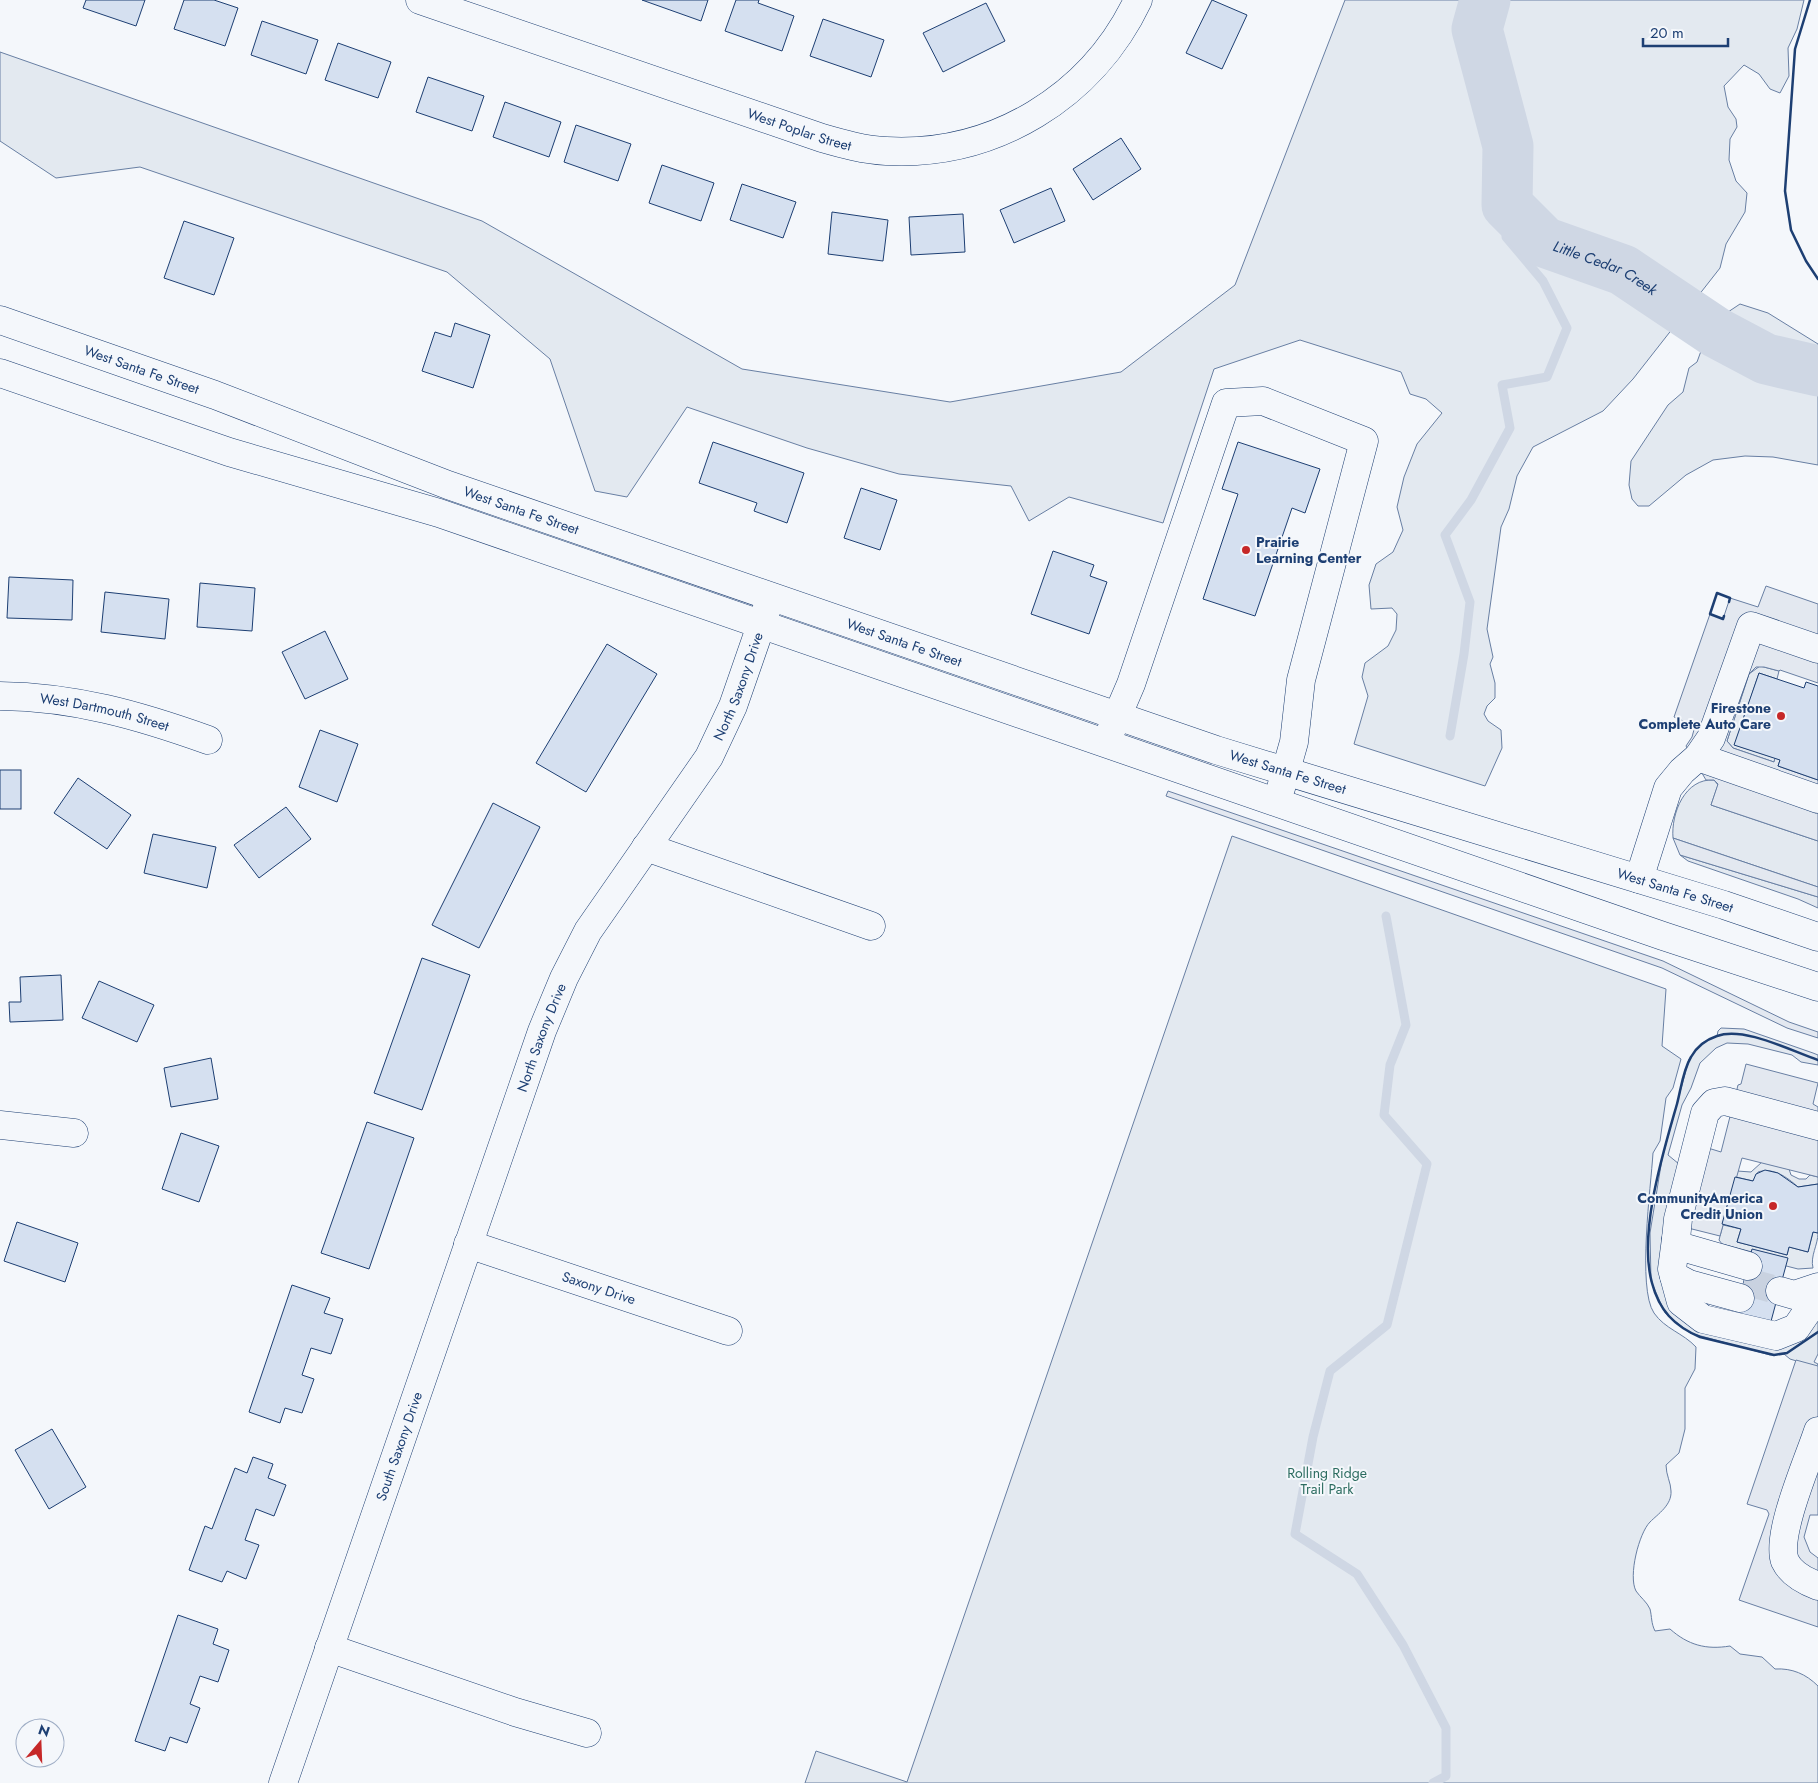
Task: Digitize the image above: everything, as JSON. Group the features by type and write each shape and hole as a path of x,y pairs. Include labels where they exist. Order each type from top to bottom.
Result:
{"street":[{"name":"West Poplar Street","path":"420,0 822,138 858,147 886,151 942,148 968,143 1018,125 1041,112 1063,96 1098,64 1126,25 1138,0"},
{"name":"West Santa Fe Street","path":"0,320 215,395 448,485 1179,737 1639,879 1818,937"},
{"path":"0,373 229,452 439,513 1653,933 1818,987"},
{"path":"1105,743 1119,716 1226,403 1263,401 1364,441 1301,680 1294,742 1276,802"},
{"name":"North Saxony Drive","path":"468,1244 542,1031 564,978 588,931 709,757 733,706 771,597"},
{"path":"1639,879 1668,788 1682,771 1698,757 1711,738 1751,626 1818,649"},
{"name":"West Dartmouth Street","path":"0,696 35,696 84,703 143,717 208,740"},
{"path":"1169,765 1179,737"},
{"path":"1698,757 1818,799"},
{"path":"646,847 872,926"},
{"path":"1816,1296 1796,1328 1776,1336 1703,1319 1681,1302 1675,1256 1678,1219 1705,1113 1714,1104 1725,1101 1818,1126"},
{"path":"0,1125 74,1133"},
{"name":"Saxony Drive","path":"468,1244 728,1331"},
{"name":"South Saxony Drive","path":"283,1783 468,1244"},
{"path":"1682,1247 1744,1282 1688,1284 1675,1256 1682,1247"},
{"path":"1816,1296 1788,1310 1779,1291 1818,1278"},
{"path":"1818,1431 1783,1536 1786,1561 1801,1580 1818,1586"},
{"path":"329,1648 515,1712 587,1733"}],"green space":[{"path":"1345,0 1804,0 1797,29 1788,48 1789,76 1780,93 1770,89 1759,74 1744,65 1724,86 1728,107 1736,119 1737,127 1730,139 1729,160 1736,181 1747,193 1745,212 1726,244 1720,268 1633,379 1603,411 1533,447 1517,476 1509,509 1501,527 1487,629 1493,657 1490,664 1495,683 1495,698 1487,706 1484,714 1488,721 1501,730 1502,748 1485,786 1354,744 1368,696 1362,677 1365,663 1388,646 1396,630 1397,614 1392,608 1371,609 1369,585 1376,564 1393,552 1403,530 1397,507 1404,477 1417,444 1442,413 1426,399 1410,394 1401,372 1300,340 1214,369 1163,523 1069,497 1029,521 1011,486 899,474 807,448 687,407 627,497 595,491 550,359 447,272 140,167 56,178 0,141 0,52 482,221 742,369 950,402 1121,372 1235,285"},
{"path":"1740,304 1768,313 1818,344 1818,465 1773,457 1745,456 1713,460 1686,475 1649,506 1638,506 1632,499 1629,485 1631,461 1668,405 1683,392 1689,368 1697,362 1701,351 1712,341 1728,312"},
{"path":"1760,666 1779,671 1777,679 1759,673 1735,745 1775,758 1774,762 1733,748 1727,741 1749,674"},
{"path":"1714,780 1718,785 1711,805 1818,841 1818,887 1673,838 1674,818 1682,799 1695,785 1704,781"},
{"name":"Rolling Ridge Trail Park","path":"1232,836 1666,989 1662,1046 1681,1059 1673,1088 1666,1098 1660,1141 1653,1153 1646,1236 1646,1282 1649,1300 1654,1313 1663,1323 1696,1347 1695,1369 1685,1388 1685,1429 1679,1453 1666,1465 1671,1496 1667,1505 1650,1522 1642,1535 1634,1565 1634,1584 1636,1591 1650,1609 1655,1631 1670,1629 1684,1639 1705,1647 1730,1646 1740,1654 1762,1657 1775,1669 1787,1670 1809,1678 1818,1686 1818,1783 805,1783 816,1751 907,1782"},
{"path":"1680,855 1818,897 1818,908 1798,899 1688,861"},
{"path":"1721,1028 1744,1029 1813,1053 1818,1055 1818,1065 1801,1062 1792,1055 1748,1044 1727,1043 1716,1048 1700,1063 1691,1088 1682,1105 1668,1155 1679,1164 1665,1221 1712,1331 1818,1318 1818,1354 1814,1362 1818,1364 1816,1367 1790,1359 1784,1354 1770,1355 1690,1333 1665,1313 1651,1281 1650,1233 1662,1159 1689,1059 1702,1043 1717,1036"},
{"path":"1762,1162 1789,1169 1791,1175 1799,1179 1806,1179 1810,1175 1818,1177 1818,1184 1798,1187 1784,1177 1769,1171 1758,1172 1753,1181 1736,1177 1737,1171 1751,1172"},
{"path":"1723,1225 1741,1229 1737,1242 1787,1255 1789,1247 1808,1252 1813,1232 1818,1233 1812,1264 1813,1268 1798,1269 1751,1257 1752,1252 1722,1244 1719,1240"}],"shaded area":[{"path":"1766,586 1818,604 1818,683 1780,670 1756,667 1749,674 1727,741 1733,748 1774,762 1775,758 1780,760 1778,766 1818,780 1818,841 1711,805 1718,784 1714,780 1706,780 1686,746 1692,737 1695,726 1674,717 1710,614 1723,619 1730,598 1758,607"},
{"path":"1168,791 1663,961 1789,1022 1818,1032 1818,1038 1787,1028 1662,968 1166,796"},
{"path":"1673,838 1818,887 1818,897 1680,855"},
{"path":"1746,1064 1818,1083 1813,1104 1818,1107 1818,1177 1742,1158 1720,1236 1688,1228 1708,1148 1721,1152 1738,1085 1741,1084"},
{"path":"1796,1360 1818,1366 1818,1515 1810,1515 1804,1537 1810,1552 1818,1558 1818,1627 1739,1600 1769,1514 1767,1510 1747,1504"}],"building":[{"path":"86,0 145,0 136,26 83,8"},
{"path":"184,0 214,0 238,8 225,46 174,29"},
{"path":"642,0 708,0 701,21"},
{"path":"736,0 759,0 758,3 794,16 782,51 725,31"},
{"path":"1212,0 1247,15 1222,69 1186,53"},
{"path":"986,3 1005,41 943,72 923,33"},
{"path":"823,19 884,40 871,77 810,56"},
{"path":"262,21 318,40 306,74 251,55"},
{"path":"338,43 391,62 378,98 325,80"},
{"path":"428,77 484,96 472,131 416,112"},
{"path":"505,102 561,122 549,157 493,137"},
{"path":"576,125 631,144 618,181 564,162"},
{"path":"1121,138 1141,169 1093,200 1073,169"},
{"path":"662,165 714,183 701,221 649,203"},
{"path":"742,184 796,202 783,238 730,220"},
{"path":"1051,188 1065,221 1014,243 1000,210"},
{"path":"832,212 888,220 883,261 828,254"},
{"path":"963,214 965,252 911,255 909,217"},
{"path":"184,221 234,238 214,295 164,278"},
{"path":"455,323 490,335 473,388 422,371 435,332 451,337"},
{"path":"713,442 804,473 787,523 754,511 757,503 699,483"},
{"path":"1238,442 1320,469 1305,513 1292,508 1255,616 1203,599 1238,494 1222,489"},
{"path":"861,488 897,500 880,550 844,538"},
{"path":"1053,551 1094,565 1090,576 1107,582 1089,634 1031,614"},
{"path":"9,577 73,580 72,620 7,618"},
{"path":"200,583 255,588 252,631 197,627"},
{"path":"105,592 169,599 165,639 101,632"},
{"path":"325,631 348,679 305,699 282,652"},
{"path":"607,644 657,674 586,792 536,763"},
{"name":"Firestone Complete Auto Care","path":"1759,673 1804,688 1806,682 1818,686 1818,780 1778,766 1780,760 1734,745"},
{"path":"320,730 358,744 337,802 299,787"},
{"path":"0,770 21,770 21,809 0,809"},
{"path":"78,778 131,815 107,849 54,813"},
{"path":"493,803 540,827 479,948 432,925"},
{"path":"286,807 311,839 259,878 234,845"},
{"path":"153,834 216,847 207,888 144,873"},
{"path":"422,958 470,975 422,1110 374,1093"},
{"path":"61,975 63,1020 10,1022 9,1002 21,1002 20,977"},
{"path":"99,981 154,1005 137,1042 82,1018"},
{"path":"211,1058 218,1099 171,1107 164,1068"},
{"path":"367,1122 414,1138 369,1269 321,1253"},
{"path":"181,1133 219,1146 199,1202 162,1189"},
{"name":"CommunityAmerica Credit Union","path":"1765,1170 1778,1173 1798,1187 1818,1184 1818,1233 1813,1232 1808,1252 1789,1247 1787,1255 1737,1242 1741,1229 1722,1224 1735,1177 1753,1181 1756,1174"},
{"path":"17,1222 78,1243 65,1282 4,1261"},
{"path":"1752,1249 1788,1258 1770,1325 1735,1316"},
{"path":"292,1285 330,1298 324,1313 343,1319 331,1354 311,1348 302,1375 314,1379 302,1413 285,1408 280,1423 249,1412"},
{"path":"52,1429 86,1487 49,1509 15,1450"},
{"path":"253,1457 273,1464 268,1478 286,1485 274,1516 256,1509 245,1540 259,1545 246,1579 227,1571 222,1582 189,1570 205,1526 212,1529 235,1468 247,1473"},
{"path":"178,1615 218,1629 213,1644 229,1650 218,1682 200,1676 190,1704 200,1708 187,1743 170,1737 165,1751 135,1741"}],"waterway":[{"name":"Little Cedar Creek","path":"1485,0 1477,29 1508,146 1507,205 1544,242 1623,270 1717,333 1766,359 1818,371"},
{"path":"1450,736 1464,654 1470,602 1445,535 1471,500 1510,428 1502,385 1547,377 1567,328 1543,281 1506,237 1507,205"},
{"path":"1386,916 1406,1025 1390,1065 1384,1115 1427,1164 1387,1325 1330,1371 1313,1437 1295,1534 1357,1574 1403,1645 1446,1728 1446,1776 1433,1783"}],"tunnel":[{"path":"1744,1281 1780,1291"}],"wall":[{"path":"1810,0 1795,49 1785,191 1791,230 1806,261 1818,279"},
{"path":"1724,616 1723,619 1710,614 1717,593 1730,598 1729,602"},
{"path":"1818,1060 1768,1041 1740,1034 1717,1036 1705,1042 1693,1053 1682,1080 1659,1169 1650,1217 1648,1241 1648,1263 1655,1293 1669,1316 1691,1333 1700,1337 1774,1355 1787,1353 1818,1332"}],"place":[{"name":"Prairie Learning Center","path":"1246,550"},
{"name":"Firestone Complete Auto Care","path":"1781,716"},
{"name":"CommunityAmerica Credit Union","path":"1773,1206"}]}
